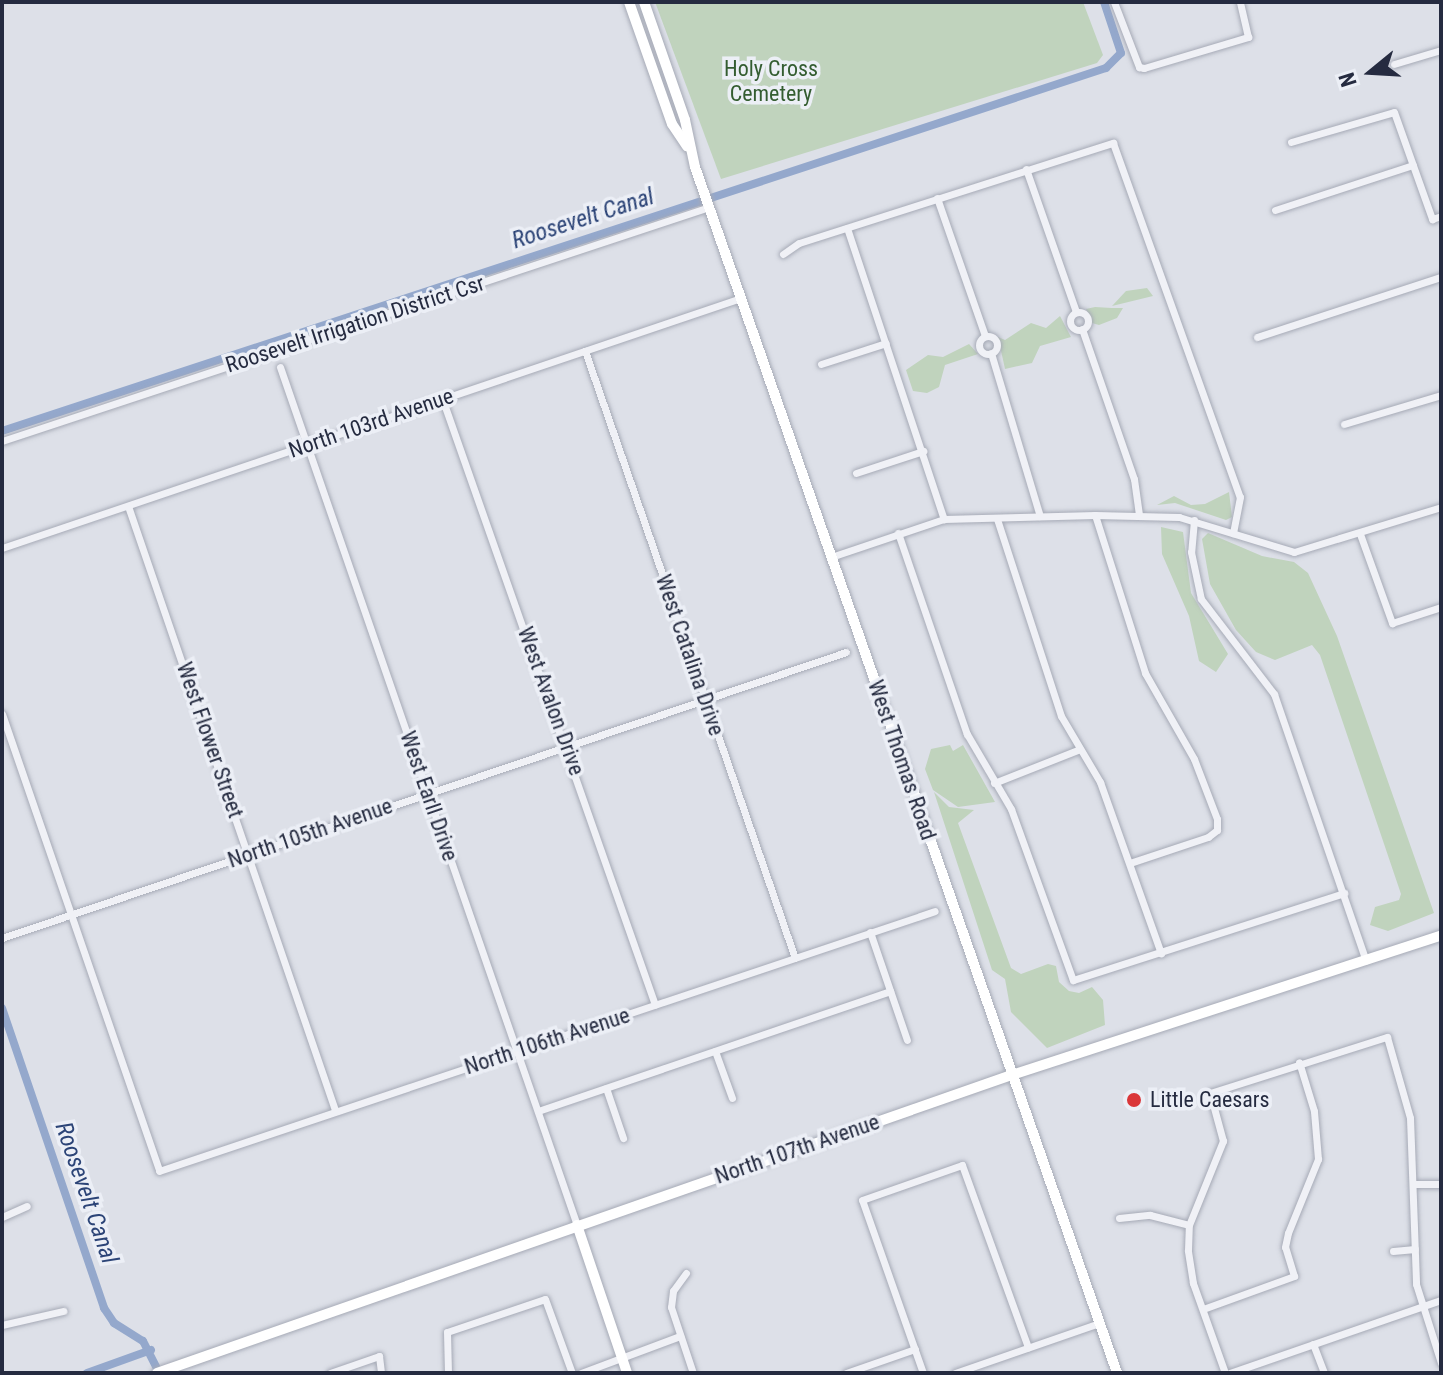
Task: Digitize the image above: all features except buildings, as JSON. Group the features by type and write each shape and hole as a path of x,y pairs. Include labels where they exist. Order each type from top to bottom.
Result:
{"main road":[{"name":"West Thomas Road","path":"629,2 672,124 688,148"},
{"name":"West Thomas Road","path":"644,2 685,120 688,148 1117,1373"},
{"name":"North 107th Avenue","path":"164,1372 1012,1075 1441,936"},
{"path":"577,1225 627,1373"}],"street":[{"path":"1114,2 1139,67 1248,37 1240,2"},
{"path":"1394,64 1441,50"},
{"path":"1291,142 1394,112 1432,219 1441,216"},
{"path":"783,254 799,243 1113,143 1240,497 1233,533"},
{"path":"1275,210 1413,165"},
{"path":"1026,169 1076,312 1070,324 1082,329"},
{"path":"937,198 985,336 980,349 991,353"},
{"name":"Roosevelt Irrigation District Csr","path":"2,441 709,207"},
{"path":"847,228 944,519"},
{"path":"1257,337 1441,277"},
{"name":"North 103rd Avenue","path":"2,548 741,298"},
{"path":"1076,312 1087,317 1082,329 1134,479 1139,515"},
{"path":"985,336 996,342 991,353 1032,478 1040,516"},
{"path":"821,364 886,343"},
{"name":"West Catalina Drive","path":"585,351 795,958"},
{"name":"West Earll Drive","path":"280,367 577,1225"},
{"path":"1344,424 1441,395"},
{"name":"West Avalon Drive","path":"442,398 568,747 655,1005"},
{"path":"856,473 923,451"},
{"name":"West Flower Street","path":"128,506 250,854 335,1110"},
{"path":"831,557 944,519 1095,515 1194,520 1294,552 1441,507"},
{"path":"1095,515 1145,673 1194,759 1217,830 1130,863"},
{"path":"997,519 1061,716 1100,782 1161,953"},
{"path":"1194,520 1191,552 1201,599 1274,694 1366,961"},
{"path":"898,533 967,734 1011,809 1073,980 1344,893"},
{"path":"1360,534 1392,623 1441,607"},
{"name":"North 105th Avenue","path":"2,938 846,652"},
{"path":"2,714 70,914"},
{"path":"994,783 1080,749"},
{"name":"North 106th Avenue","path":"70,914 159,1171 935,911"},
{"path":"870,932 907,1040"},
{"path":"538,1111 890,991"},
{"path":"1441,1300 1422,1306 1228,1373 1189,1268 1189,1225 1223,1141 1210,1093 1299,1062 1387,1037 1407,1095 1415,1249 1422,1306 1441,1363"},
{"path":"715,1051 732,1098"},
{"path":"1203,1309 1294,1276 1285,1247 1318,1159 1314,1111 1299,1062"},
{"path":"606,1088 623,1138"},
{"path":"923,1373 862,1200 962,1165 1028,1347"},
{"path":"1413,1184 1441,1184"},
{"path":"2,1217 27,1206"},
{"path":"1119,1218 1150,1215 1189,1225"},
{"path":"1393,1251 1415,1249"},
{"path":"686,1273 673,1291 671,1307 693,1373"},
{"path":"448,1373 447,1332 545,1299 572,1373"},
{"path":"2,1325 63,1311"},
{"path":"955,1373 1099,1323"},
{"path":"581,1373 680,1336"},
{"path":"1313,1344 1324,1373"},
{"path":"846,1373 915,1349"},
{"path":"330,1373 379,1356 381,1373"}],"green space":[{"name":"Holy Cross Cemetery","path":"655,2 1083,2 1103,55 1097,63 721,179"},
{"path":"1147,288 1153,296 1112,306 1126,291"},
{"path":"1123,308 1117,318 1099,325 1092,323 1086,309"},
{"path":"1060,316 1071,337 1040,346 1032,363 1005,369 998,337 1005,340 1031,323 1046,328"},
{"path":"969,344 978,354 945,365 939,387 927,393 913,391 906,370 928,355 943,357"},
{"path":"1229,492 1232,517 1226,520 1175,503 1157,505 1174,496 1191,505 1205,504"},
{"path":"1161,527 1183,532 1191,593 1228,654 1216,672 1199,661 1189,616 1162,554"},
{"path":"1208,533 1262,556 1294,562 1308,573 1337,636 1434,913 1388,931 1370,925 1375,907 1399,900 1401,894 1320,655 1312,645 1275,660 1256,652 1236,630 1210,584 1202,539"},
{"path":"950,745 953,751 963,745 995,802 958,807 933,790 925,769 931,749"},
{"path":"934,792 949,807 974,810 958,823 1011,968 1021,974 1048,964 1056,966 1059,982 1069,991 1079,993 1092,987 1103,1000 1105,1025 1047,1048 1011,1012 1005,979 992,970"}],"waterway":[{"name":"Roosevelt Canal","path":"2,431 1106,68 1121,53 1104,2"},
{"name":"Roosevelt Canal","path":"2,1008 104,1308 114,1323 143,1341 159,1373"},
{"path":"87,1373 151,1350"}],"place":[{"name":"Little Caesars","path":"1134,1100"}]}
